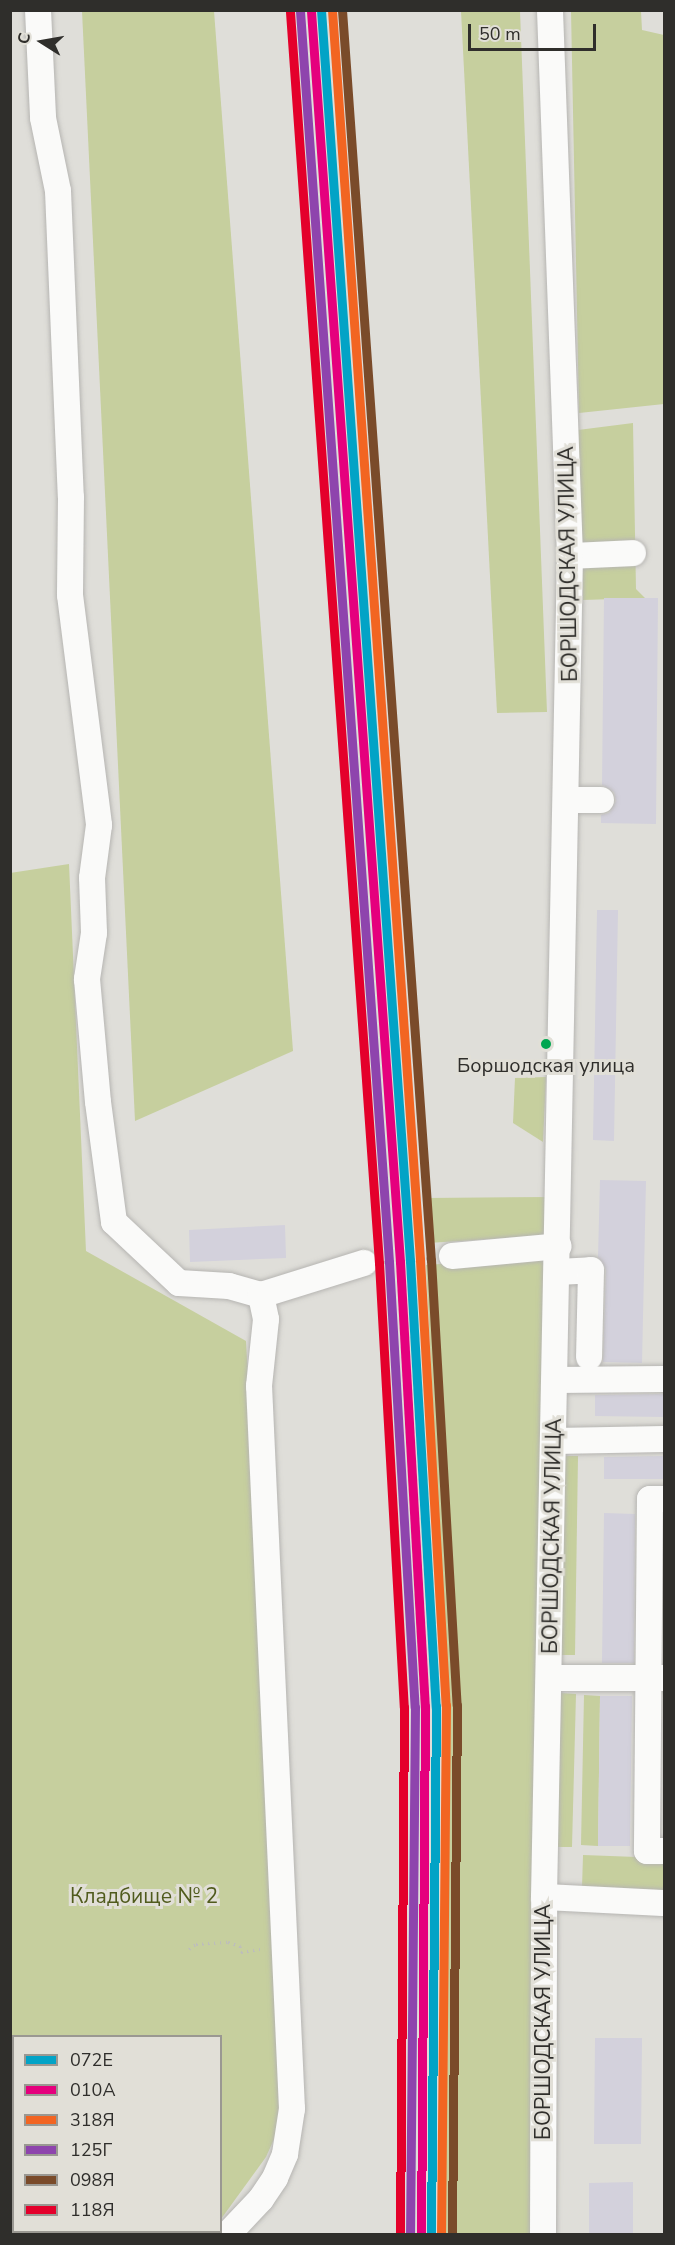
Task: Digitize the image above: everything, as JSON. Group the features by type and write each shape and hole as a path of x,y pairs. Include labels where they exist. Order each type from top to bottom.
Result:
{"street":[{"path":"38,10 43,118 58,191 71,497 70,595 99,825 92,879 94,933 87,980 98,1102 114,1222 179,1283 229,1286 261,1295 364,1263"},
{"name":"БОРШОДСКАЯ УЛИЦА","path":"543,2235 544,1897 568,800 570,556 550,10"},
{"path":"570,556 633,553"},
{"path":"568,800 602,800"},
{"path":"452,1256 559,1246"},
{"path":"558,1272 591,1270 589,1357"},
{"path":"228,2235 261,2199 275,2178 291,2129 285,1946 259,1386 266,1319 261,1295"},
{"path":"556,1380 664,1379"},
{"path":"554,1441 664,1439"},
{"path":"664,1499 650,1499 656,1678 647,1851 664,1851"},
{"path":"549,1678 656,1678"},
{"path":"544,1897 664,1903"}],"path":[{"path":"364,1263 452,1256"},
{"path":"189,1948 192,1944 228,1942 248,1953 285,1946"}],"green space":[{"path":"82,11 214,11 293,1051 135,1121"},
{"path":"461,11 520,11 547,712 497,713"},
{"path":"571,11 641,11 642,30 664,35 664,404 579,413"},
{"path":"633,423 636,589 645,598 583,600 578,430"},
{"name":"Кладбище № 2","path":"69,864 86,1251 246,1341 288,2108 266,2157 222,2218 222,2035 12,2035 11,2093 10,873"},
{"path":"546,1077 543,1142 513,1123 515,1078"},
{"path":"552,1197 552,1235 428,1243 427,1198"},
{"path":"553,1256 534,2234 441,2234 448,1700 426,1265"},
{"path":"562,1456 578,1456 575,1655 560,1655"},
{"path":"561,1693 576,1694 572,1847 557,1847"},
{"path":"584,1695 600,1696 598,1846 581,1845"},
{"path":"583,1855 664,1858 664,1891 582,1888"},
{"path":"148,2233 199,2233 197,2234"}],"building":[{"path":"604,598 658,598 656,824 601,823 601,815 609,813 616,801 614,792 602,785"},
{"path":"597,910 618,910 614,1141 593,1140"},
{"path":"600,1180 646,1181 642,1363 603,1362 606,1270 598,1257"},
{"path":"285,1225 286,1258 190,1262 189,1230"},
{"path":"664,1394 664,1417 595,1416 595,1395"},
{"path":"664,1456 664,1479 604,1479 604,1457"},
{"path":"604,1513 635,1514 634,1663 602,1663"},
{"path":"600,1696 632,1696 630,1846 598,1846"},
{"path":"595,2038 642,2038 641,2144 594,2144"},
{"path":"633,2182 633,2235 589,2235 589,2183"}],"transit line":[{"name":"072Е","path":"321,10 410,1261 436,1706 431,2234"},
{"name":"318Я","path":"332,10 420,1260 446,1705 441,2234"},
{"name":"098Я","path":"342,10 431,1260 457,1705 452,2234"},
{"name":"125Г","path":"300,11 389,1262 415,1707 410,2234"},
{"name":"010А","path":"311,11 400,1262 425,1706 421,2234"},
{"name":"118Я","path":"290,12 379,1263 404,1707 400,2234"}],"place":[{"name":"Боршодская улица","path":"546,1044"}]}
